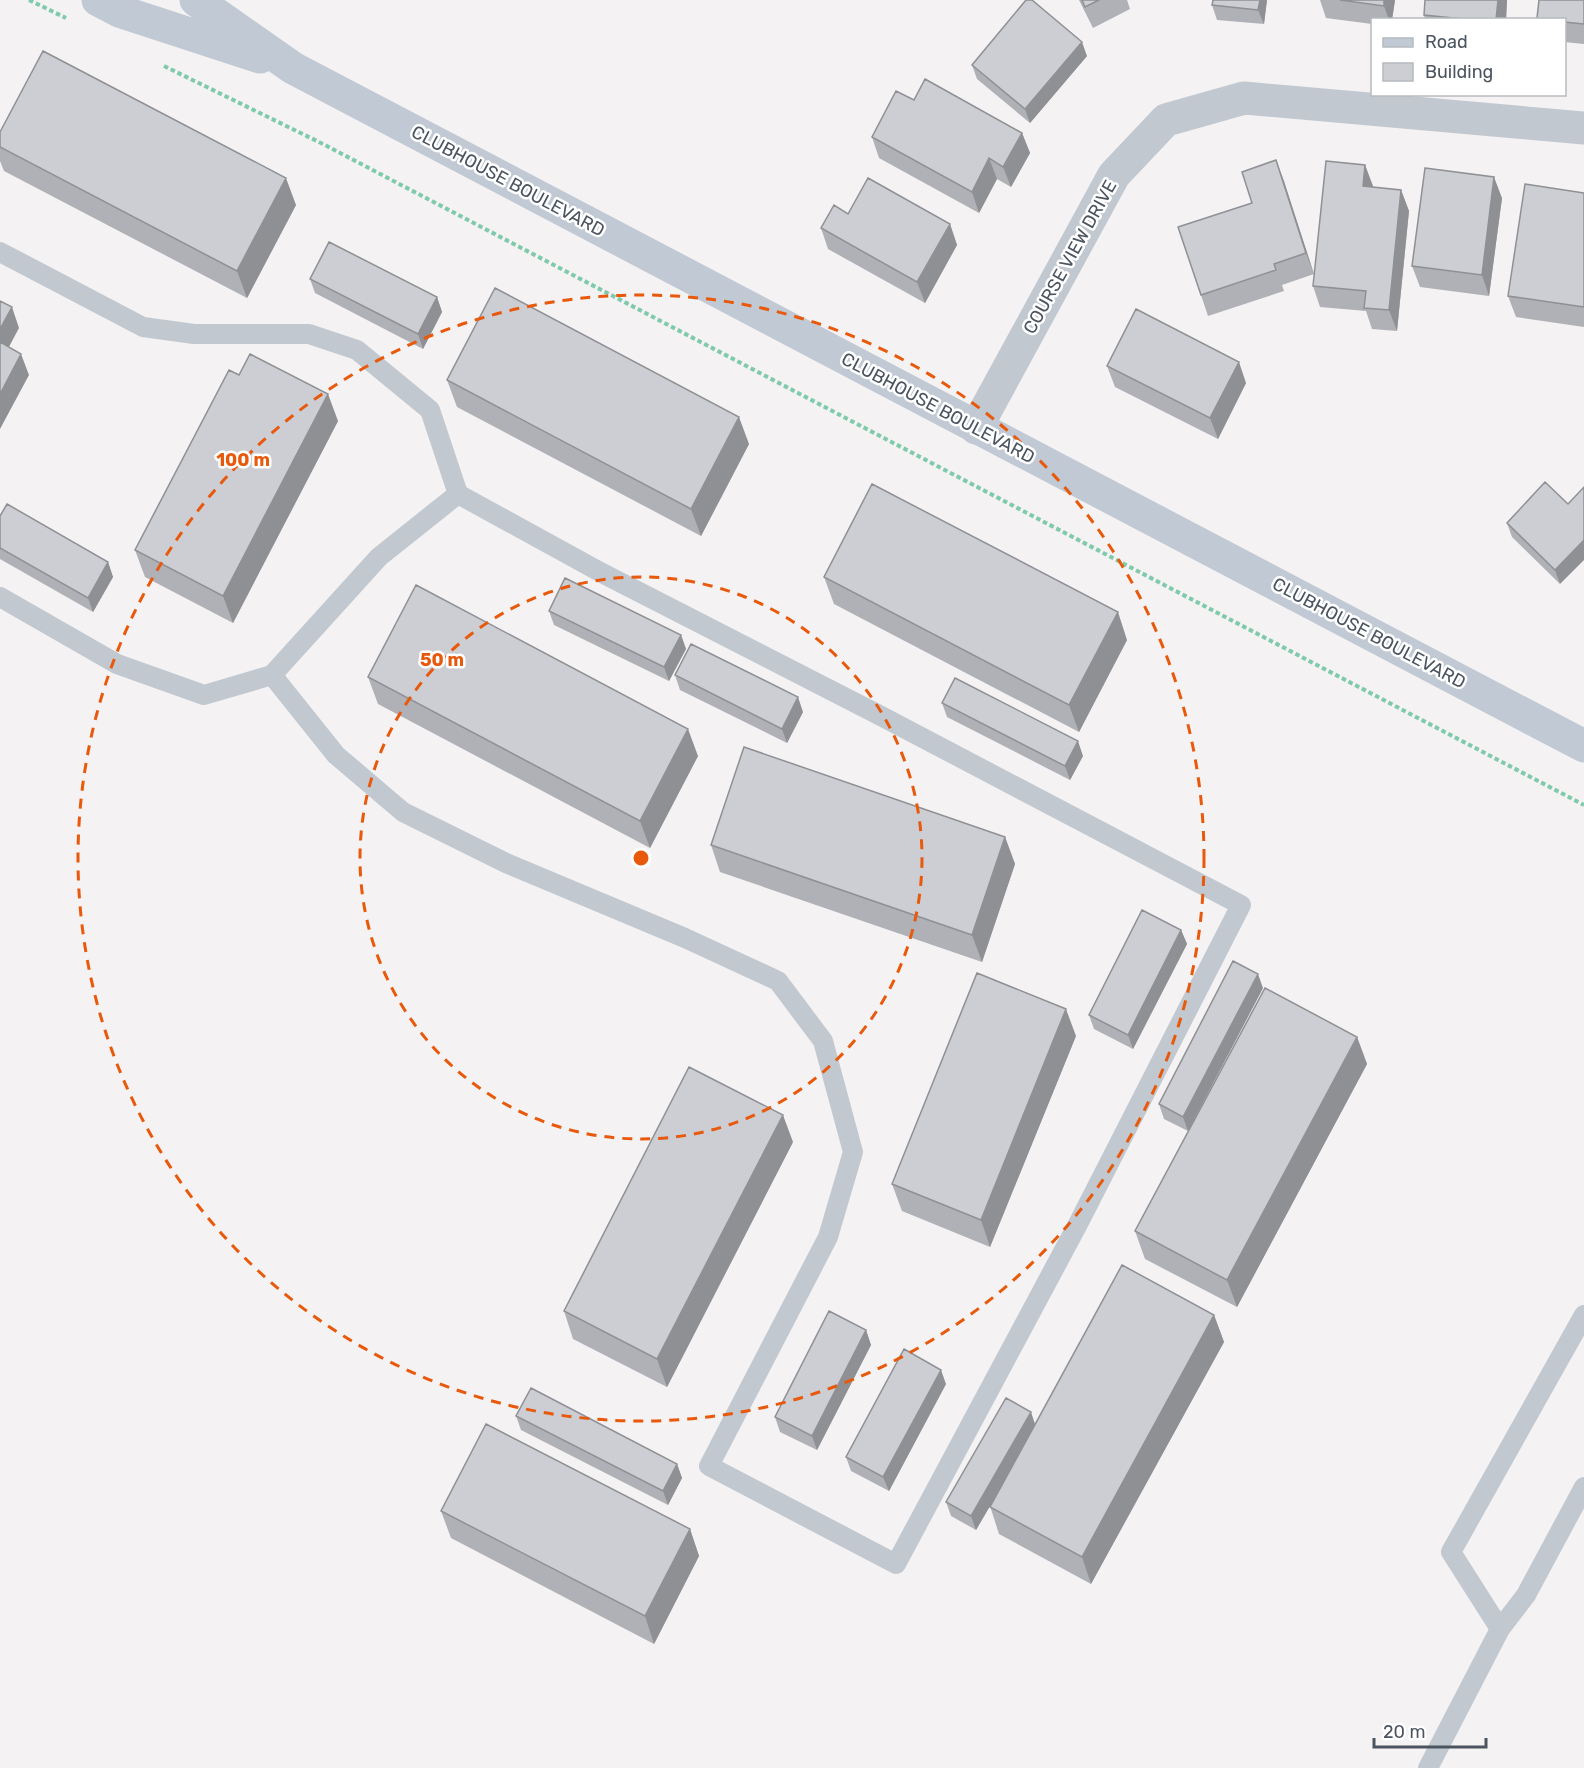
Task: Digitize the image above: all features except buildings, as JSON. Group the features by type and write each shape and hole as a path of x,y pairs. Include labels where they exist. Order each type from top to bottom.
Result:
{"street":[{"path":"98,0 119,11 293,68"},
{"path":"196,0 293,68"},
{"name":"CLUBHOUSE BOULEVARD","path":"293,68 1584,746"},
{"name":"COURSE VIEW DRIVE","path":"976,428 1114,175 1166,120 1244,98 1584,128"}],"lane":[{"path":"0,252 143,327 194,334 309,334 357,350 430,410 458,494 602,573 1241,905 1078,1224 896,1564 709,1466 828,1237 853,1152 823,1041 778,981 685,938 506,864 403,812 336,755 272,675"},
{"path":"0,597 117,664 204,695 272,675 379,557 458,494"},
{"path":"1500,1629 1451,1552 1584,1315"},
{"path":"1428,1768 1500,1629 1526,1595 1584,1487"}],"path":[{"path":"29,0 72,21"},
{"path":"156,62 322,144 1584,805"}]}
